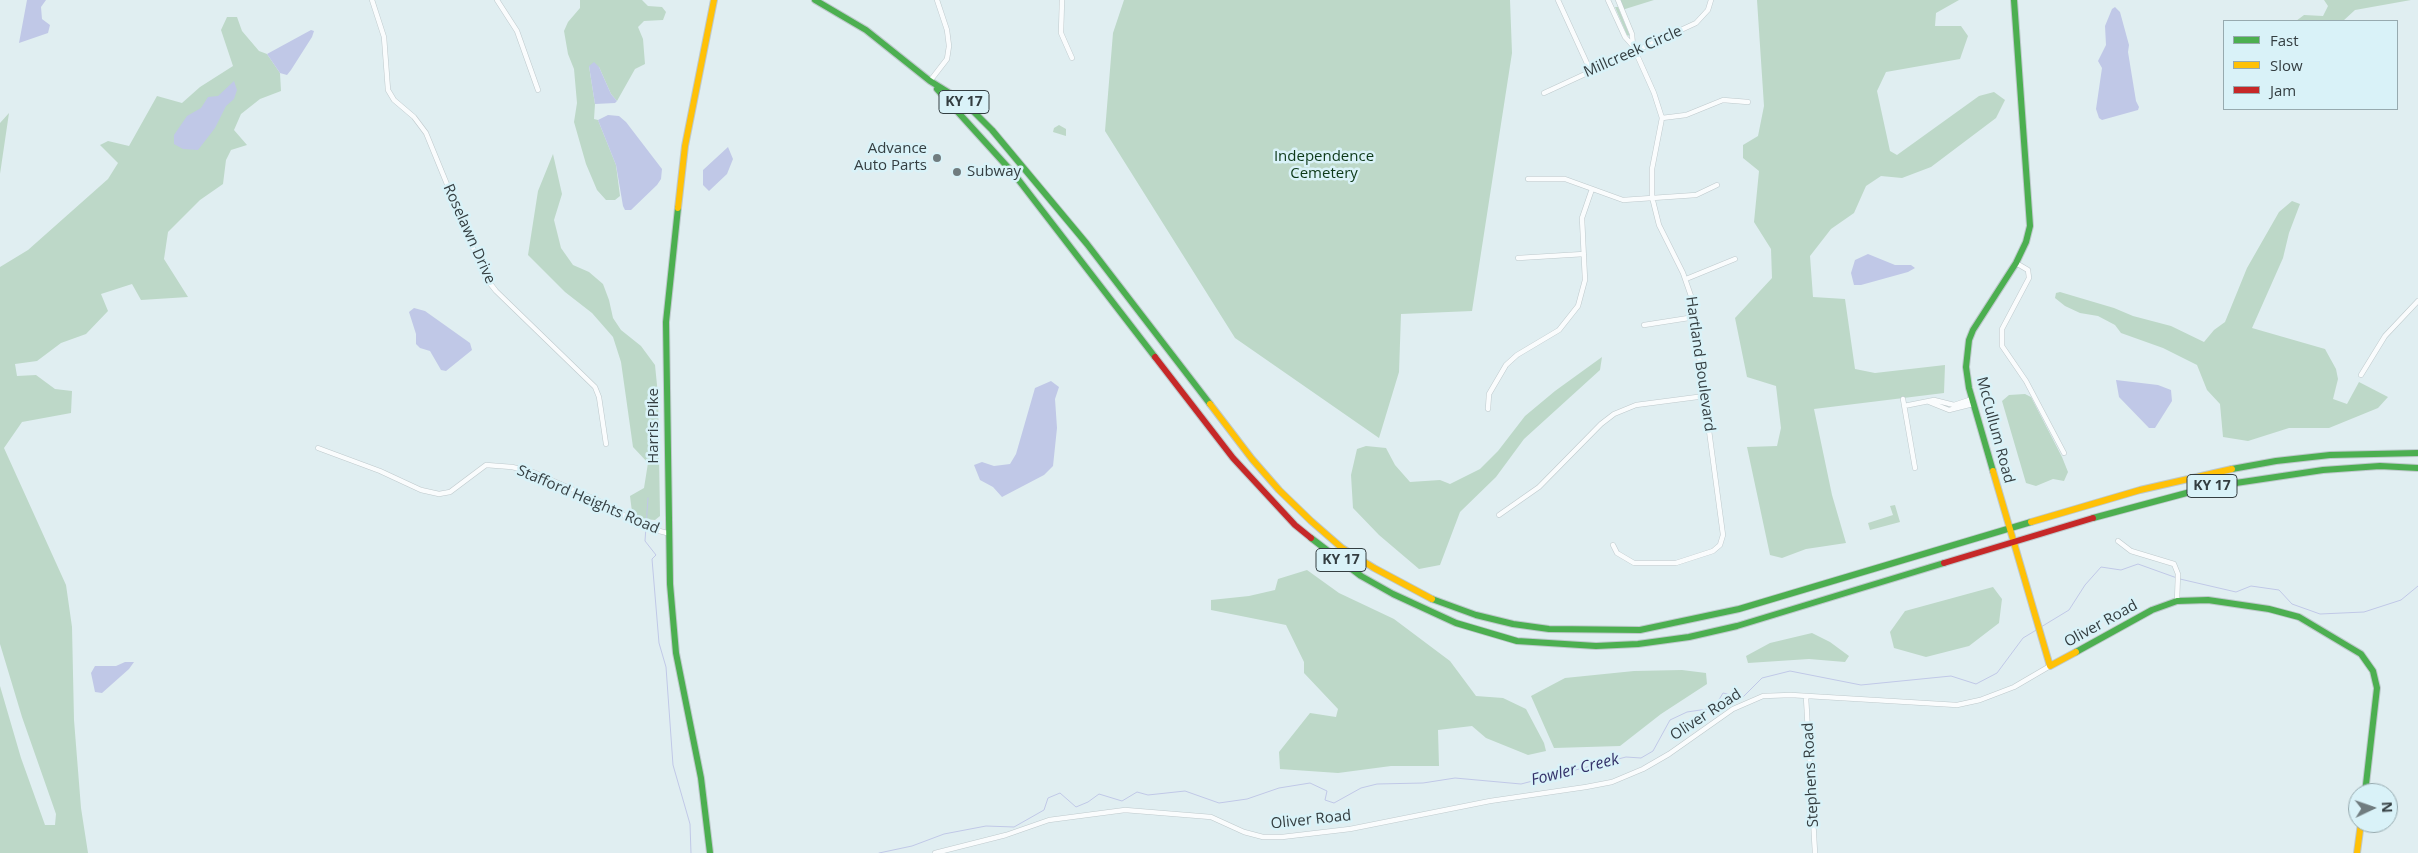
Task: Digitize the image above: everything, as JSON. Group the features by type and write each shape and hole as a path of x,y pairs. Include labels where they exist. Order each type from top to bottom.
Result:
{"main road":[{"name":"Harris Pike","path":"710,853 701,778 676,652 667,533 666,322 667,296 685,146 714,0"},
{"name":"KY 17","path":"815,0 866,30 930,81 964,102 1016,157 1279,490 1342,548 1374,568 1437,601 1476,615 1513,624 1550,629 1640,630 1681,623 1739,608 2140,490 2232,468 2330,455 2418,453"},
{"name":"McCullum Road","path":"2014,0 2030,215 2026,242 2016,262 1977,322 1969,340 1966,367 1973,402 2050,666"},
{"name":"KY 17","path":"930,81 1014,174 1234,458 1266,496 1295,525 1361,576 1393,594 1456,623 1517,641 1554,645 1638,644 1680,639 1737,626 2013,542 2208,487 2323,470 2380,466 2418,468"},
{"name":"Oliver Road","path":"2050,666 2152,610 2177,601 2208,600 2282,612 2310,622 2361,654 2373,671 2377,688 2366,783"},
{"path":"2357,853 2360,833"}],"street":[{"name":"Roselawn Drive","path":"372,0 384,37 388,90 394,100 419,122 426,134 485,277 496,291 596,388 606,444"},
{"path":"496,0 517,31 538,90"},
{"path":"930,81 947,59 949,46 947,30 937,0"},
{"path":"1062,0 1062,33 1072,58"},
{"path":"1558,0 1591,72"},
{"name":"Hartland Boulevard","path":"1608,0 1625,37 1634,49 1654,93 1662,118 1652,169 1652,197 1659,225 1686,279 1695,317 1723,535 1720,545 1709,553 1683,562 1640,564 1623,557 1612,545"},
{"name":"Hartland Boulevard","path":"1618,0 1632,34 1634,49"},
{"name":"Millcreek Circle","path":"1544,93 1591,72 1634,49 1696,23 1708,10 1711,0"},
{"path":"1662,118 1686,115 1723,100 1748,102"},
{"path":"1528,179 1565,179 1623,200 1696,195 1717,185"},
{"path":"1488,409 1489,394 1506,365 1517,355 1559,330 1575,311 1584,291 1582,218 1592,189"},
{"path":"1518,258 1584,254"},
{"path":"1686,279 1734,259"},
{"path":"2016,262 2028,270 2029,278 2004,324 2002,346 2026,381 2064,453"},
{"path":"2361,375 2385,336 2418,302"},
{"path":"1644,324 1695,317"},
{"path":"1500,515 1539,487 1601,424 1614,414 1636,406 1706,396"},
{"path":"1902,399 1915,468"},
{"path":"1904,406 1934,400 1954,405 1973,402"},
{"name":"Stafford Heights Road","path":"318,448 380,471 421,490 439,494 450,492 486,465 512,466 533,472 599,501 644,527 667,533"},
{"path":"2118,541 2131,551 2174,564 2178,574 2176,582 2177,601"},
{"name":"Oliver Road","path":"935,853 1006,836 1049,820 1113,811 1145,811 1204,816 1253,835 1282,837 1350,829 1490,801 1599,785 1643,769 1749,701 1772,695 1957,705 1980,700 2008,690 2050,666"},
{"name":"Stephens Road","path":"1806,697 1815,853"}],"green space":[{"path":"580,0 642,0 648,6 662,7 666,12 663,20 644,21 638,27 643,39 645,64 635,69 617,101 611,94 599,67 589,66 595,104 594,119 598,120 616,165 620,196 615,200 606,200 597,190 586,164 574,122 577,103 574,69 568,54 564,31 568,22 580,8"},
{"name":"Independence Cemetery","path":"1124,0 1510,0 1512,53 1472,311 1401,314 1399,372 1379,438 1235,338 1105,131 1113,33"},
{"path":"1618,0 1654,0 1622,10"},
{"path":"1757,0 1959,0 1936,13 1935,26 1961,26 1968,36 1960,59 1886,72 1877,91 1890,151 1897,155 1979,96 1994,92 2005,100 1996,118 1931,167 1902,178 1881,176 1866,186 1854,213 1831,229 1810,256 1813,297 1845,299 1855,369 1875,373 1945,365 1944,393 1814,409 1832,495 1846,543 1806,549 1782,558 1770,555 1747,447 1777,446 1781,428 1776,386 1747,377 1735,318 1772,278 1771,249 1754,222 1759,171 1743,158 1743,145 1758,136 1764,106"},
{"path":"2324,0 2411,0 2355,10 2344,20 2297,20 2304,15 2323,16 2328,6"},
{"path":"1615,7 1618,7 1630,36 1627,35"},
{"path":"227,17 237,17 242,31 259,51 267,54 280,73 281,91 260,99 241,114 234,130 247,145 231,150 226,160 223,184 200,200 168,232 164,259 188,297 141,300 132,284 101,294 108,311 86,334 61,343 37,361 15,364 17,376 36,375 55,389 72,391 71,413 22,422 4,448 66,585 72,627 74,720 81,808 88,853 0,853 0,686 21,758 45,825 55,825 56,814 22,717 0,644 0,267 28,250 108,179 118,163 100,145 108,141 129,146 157,96 182,103 200,87 233,66 221,30"},
{"path":"9,113 0,174 0,123"},
{"path":"1059,125 1066,129 1066,136 1053,132 1054,128"},
{"path":"553,154 562,194 554,220 561,248 573,265 589,272 603,284 613,318 621,330 641,346 655,365 658,395 660,516 655,520 643,519 632,512 630,496 644,488 648,463 633,447 621,362 613,337 592,313 565,292 528,255 538,191"},
{"path":"2292,201 2300,204 2289,233 2283,258 2252,328 2325,349 2336,369 2338,379 2333,399 2347,404 2359,382 2388,397 2378,408 2329,428 2289,428 2248,441 2223,437 2220,404 2207,390 2197,365 2163,348 2121,333 2115,325 2098,316 2080,313 2065,306 2055,298 2056,293 2060,292 2114,308 2133,316 2171,326 2204,342 2214,330 2225,322 2247,268 2279,212"},
{"path":"1602,357 1600,370 1524,439 1496,477 1460,512 1440,565 1419,569 1379,535 1353,508 1351,475 1357,449 1366,446 1386,448 1395,465 1410,482 1440,480 1450,484 1480,469 1498,451 1525,416 1555,391"},
{"path":"2025,394 2031,397 2062,457 2068,472 2064,481 2053,479 2036,486 2026,483 2002,401 2009,395"},
{"path":"1895,505 1900,522 1870,530 1868,523 1893,515 1890,506"},
{"path":"1307,570 1339,593 1394,619 1450,661 1476,696 1503,698 1526,709 1544,743 1546,751 1528,755 1486,738 1472,726 1438,730 1439,766 1391,766 1338,773 1280,769 1279,752 1310,713 1336,717 1338,709 1304,673 1304,662 1286,625 1211,610 1211,600 1249,596 1275,590 1278,579"},
{"path":"1993,587 2002,599 1999,623 1969,646 1926,657 1894,648 1890,632 1905,611"},
{"path":"1812,633 1830,642 1849,656 1845,662 1809,659 1748,663 1746,656 1770,643"},
{"path":"1682,670 1706,673 1707,684 1661,714 1620,746 1554,748 1531,696 1565,678 1634,671"}],"water":[{"path":"27,0 46,0 41,7 42,19 50,25 48,33 19,43"},
{"path":"2115,7 2120,12 2129,45 2128,52 2136,101 2139,107 2138,110 2102,120 2099,118 2096,109 2102,68 2098,61 2106,45 2105,26 2112,9"},
{"path":"311,30 314,31 312,37 291,70 287,75 280,73 267,54"},
{"path":"594,62 599,67 611,94 617,101 615,103 595,104 589,66"},
{"path":"234,81 237,90 234,99 226,106 215,128 198,150 183,149 174,144 174,135 187,116 201,108 208,97 218,96"},
{"path":"608,115 619,116 626,122 662,169 661,179 657,185 631,210 625,210 623,206 616,165 598,120"},
{"path":"728,147 733,159 727,174 709,191 703,185 703,170"},
{"path":"1868,254 1895,265 1911,265 1915,268 1908,272 1861,285 1854,285 1851,273 1855,260"},
{"path":"414,308 425,311 470,343 472,350 446,371 441,370 430,351 420,348 416,344 416,334 409,312"},
{"path":"2116,380 2158,385 2171,390 2172,401 2155,428 2149,428 2119,397"},
{"path":"1051,381 1059,387 1055,399 1057,428 1053,466 1044,475 1002,497 993,487 980,480 974,465 982,462 994,466 1010,464 1016,454 1035,388"},
{"path":"125,662 134,662 129,669 102,693 95,692 91,673 95,666 116,666"}],"waterway":[{"path":"648,498 645,541 656,555 652,559 659,643 666,667 673,765 690,824 691,853"},
{"name":"Fowler Creek","path":"2041,627 2069,610 2085,585 2101,567 2121,570 2138,564 2177,578"},
{"name":"Fowler Creek","path":"2180,579 2236,592 2251,586 2279,590 2292,604 2320,614 2364,612 2401,600 2418,586"},
{"name":"Fowler Creek","path":"879,853 912,846 944,834 986,826 1014,827 1044,810 1048,798 1060,793 1076,807 1088,802 1099,794 1122,801 1137,792 1148,795 1185,791 1219,803 1247,799 1279,788 1310,783 1327,791 1325,800 1334,803 1361,788 1377,784 1423,783 1455,778 1521,784 1626,757 1641,758 1653,751 1670,720 1687,712 1714,708 1723,693 1742,698 1762,678 1790,671 1861,685 1951,676 1976,684 1997,673 2023,638 2038,629"}],"traffic: fast":[{"path":"815,0 866,30 930,81 964,102 992,130 1087,244 1210,404"},
{"path":"1993,471 1969,388 1966,367 1969,340 1973,330 2016,263 2026,242 2030,226 2014,0"},
{"path":"937,89 1014,174 1155,357"},
{"path":"678,208 666,322 670,584 676,653 701,778 710,853"},
{"path":"2232,469 2276,461 2330,455 2418,453"},
{"path":"2093,518 2209,487 2323,470 2380,466 2418,468"},
{"path":"1432,599 1476,615 1513,624 1549,629 1640,630 1739,609 2031,522"},
{"path":"1311,538 1361,576 1393,594 1456,623 1517,641 1596,646 1638,644 1689,637 1737,626 1944,563"},
{"path":"2076,652 2152,610 2177,601 2208,600 2269,609 2299,617 2361,654 2373,671 2377,688 2366,783"}],"traffic: slow":[{"path":"678,208 685,146 714,0"},
{"path":"1210,404 1252,459 1279,490 1311,521 1342,548 1374,568 1432,599"},
{"path":"2031,522 2140,490 2232,469"},
{"path":"1993,471 2050,666 2076,652"},
{"path":"2357,853 2360,833"}],"traffic: jam":[{"path":"1155,357 1233,458 1295,525 1311,538"},
{"path":"1944,563 2093,518"}],"place":[{"name":"Advance Auto Parts","path":"937,158"},
{"name":"Subway","path":"957,172"}]}
